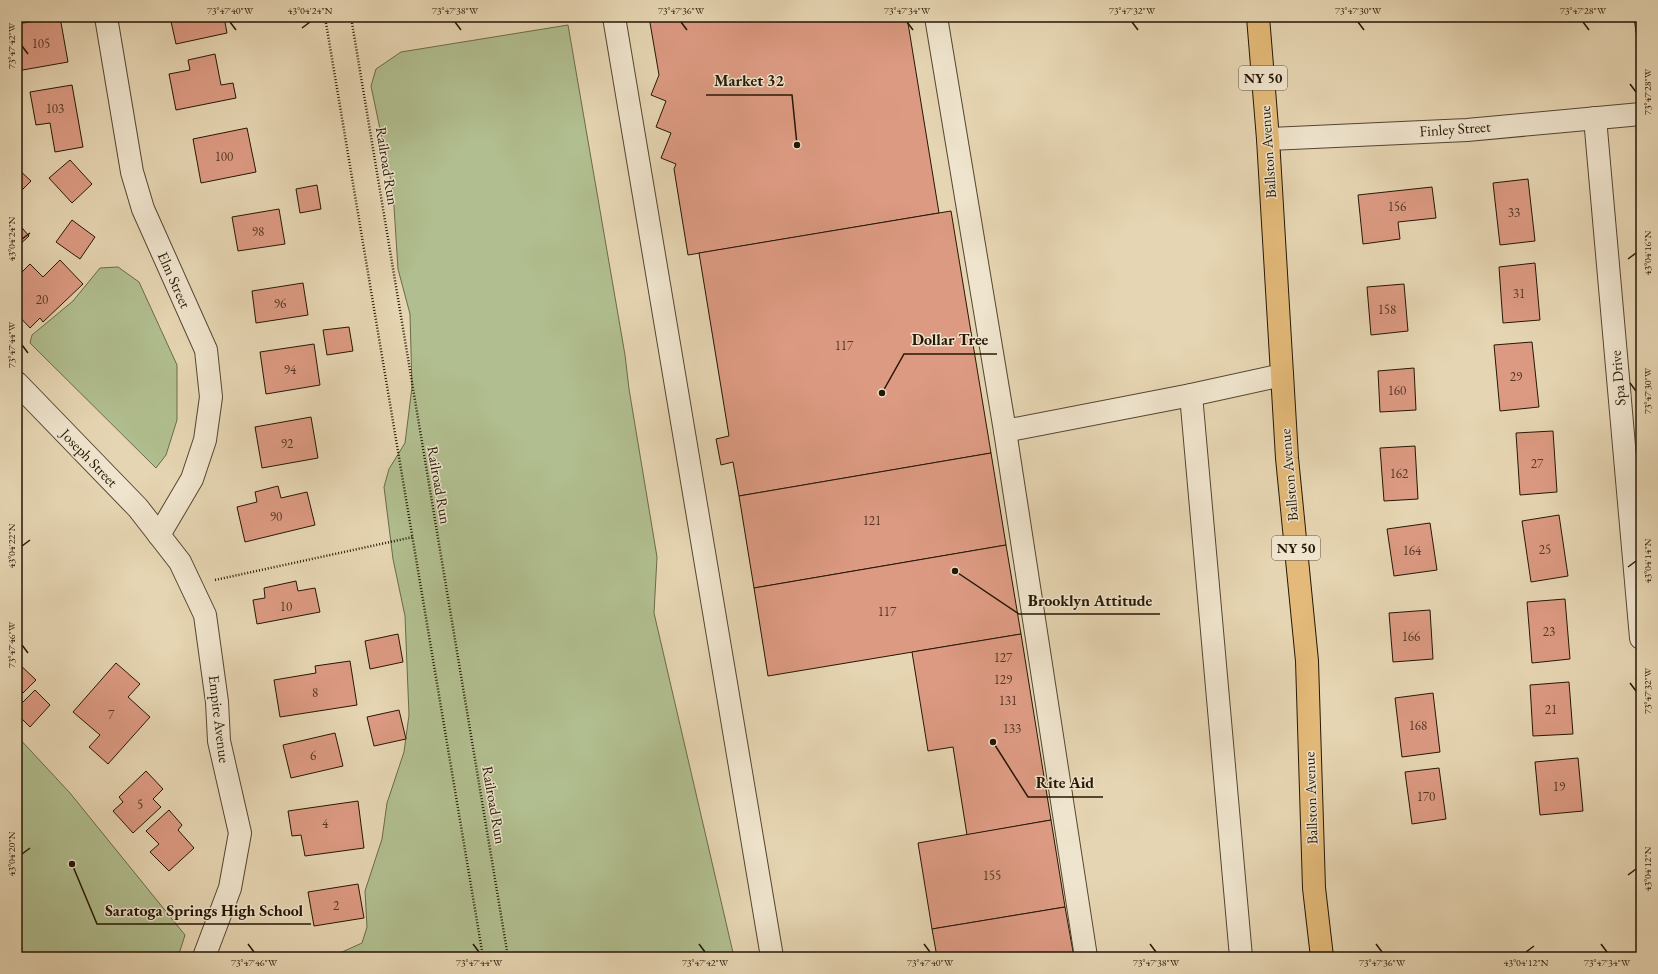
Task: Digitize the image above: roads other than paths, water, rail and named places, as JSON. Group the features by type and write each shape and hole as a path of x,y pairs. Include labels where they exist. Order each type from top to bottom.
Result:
{"highway":[{"name":"Ballston Avenue","path":"1258,17 1268,139 1287,458 1307,661 1314,888 1322,957"}],"street":[{"name":"Elm Street","path":"106,17 132,172 143,209 206,350 212,397 206,440 192,480 159,535"},
{"path":"614,17 772,957"},
{"path":"936,17 1005,431 1086,957"},
{"name":"Finley Street","path":"1268,139 1467,130 1641,114"},
{"name":"Spa Drive","path":"1595,118 1641,638"},
{"path":"1005,431 1191,395 1282,375"},
{"name":"Joseph Street","path":"17,383 138,508 159,535"},
{"path":"1191,395 1241,957"},
{"name":"Empire Avenue","path":"159,535 180,562 205,615 217,702 219,741 240,833 230,888 204,957"}],"place":[{"name":"Market 32","path":"797,145"},
{"name":"Dollar Tree","path":"882,393"},
{"name":"Brooklyn Attitude","path":"955,571"},
{"name":"Rite Aid","path":"993,742"},
{"name":"Saratoga Springs High School","path":"72,864"}]}
